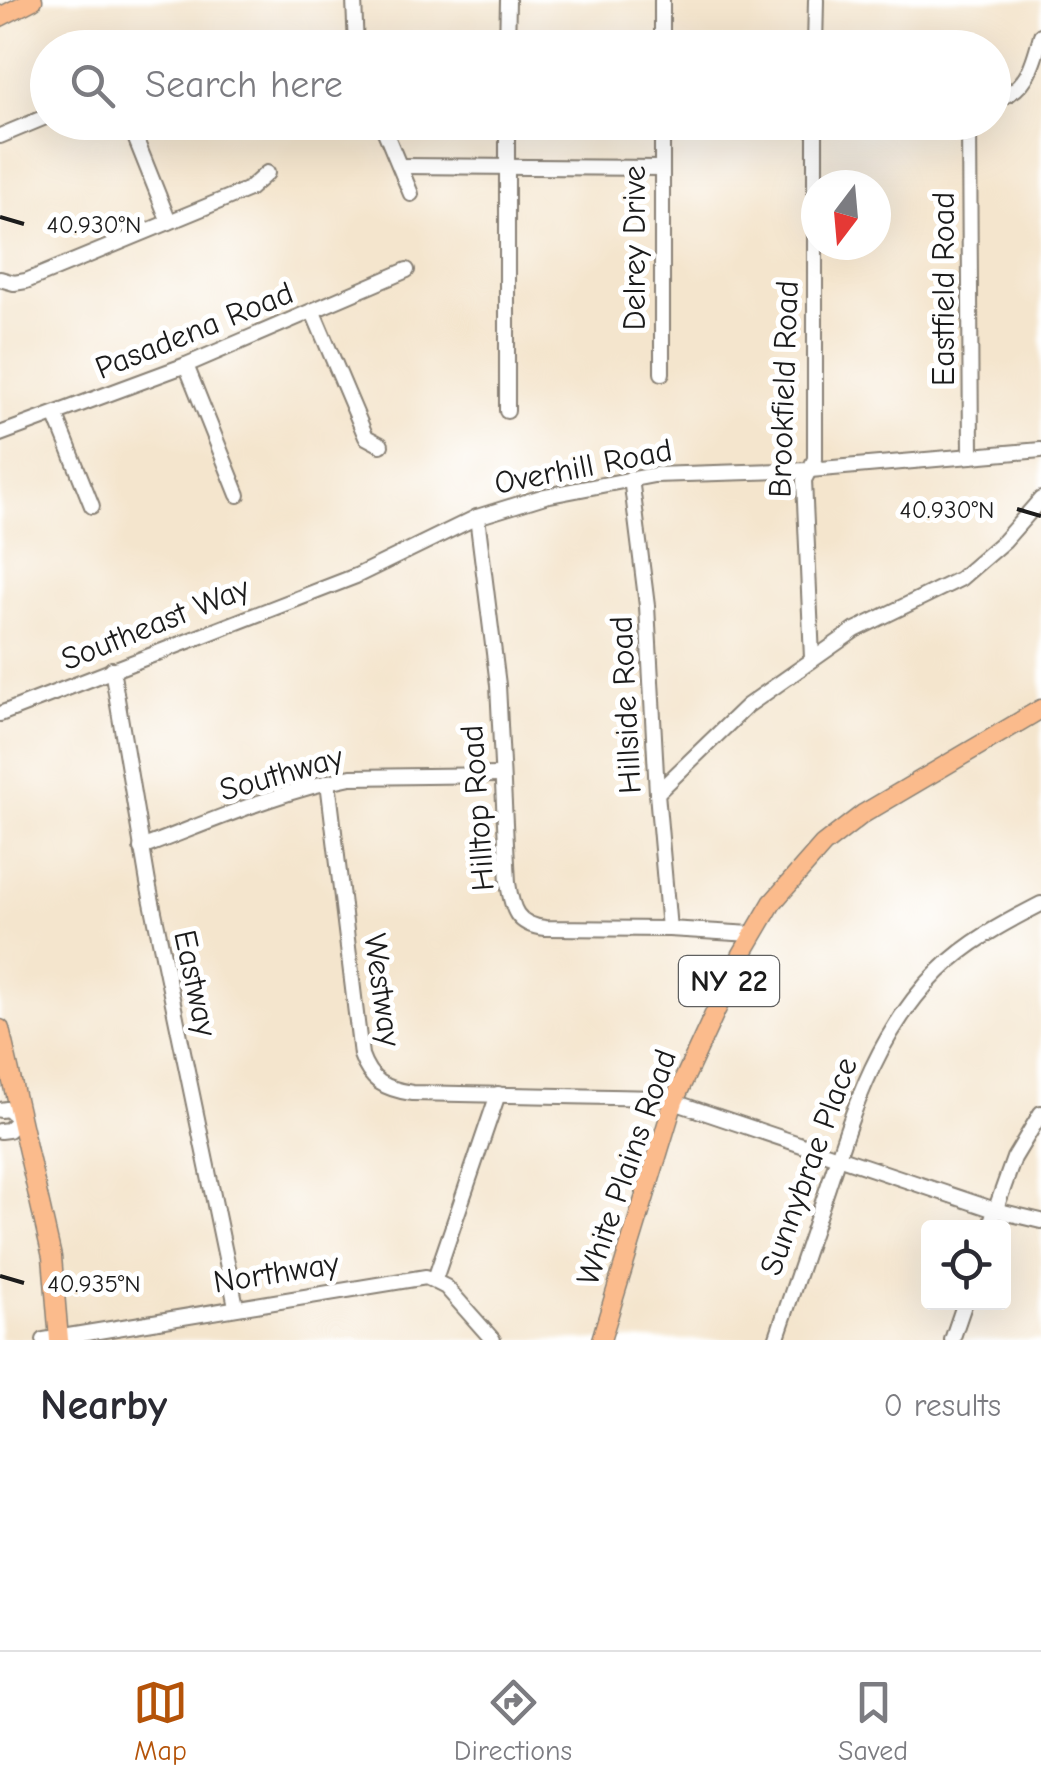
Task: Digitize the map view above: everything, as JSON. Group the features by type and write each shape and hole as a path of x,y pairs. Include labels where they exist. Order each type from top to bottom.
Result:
{"main road":[{"path":"2,10 32,0"},
{"name":"White Plains Road","path":"601,1340 674,1101 752,934 789,881 823,845 863,814 1041,709"},
{"path":"0,1029 52,1257 54,1339"}],"street":[{"path":"354,0 355,30"},
{"path":"508,0 508,30"},
{"path":"662,0 662,30"},
{"path":"815,30 816,0"},
{"path":"1011,94 1024,81 1041,35"},
{"path":"0,136 30,124"},
{"path":"137,140 169,222"},
{"path":"389,140 411,194"},
{"path":"507,140 507,410"},
{"name":"Delrey Drive","path":"662,140 662,373"},
{"name":"Brookfield Road","path":"812,658 804,480 815,459 815,140"},
{"name":"Eastfield Road","path":"970,140 971,456"},
{"path":"400,166 662,168"},
{"path":"0,278 14,283 26,280 249,189 268,173"},
{"name":"Pasadena Road","path":"0,434 186,365 406,270"},
{"path":"314,312 366,436 381,445"},
{"path":"186,365 238,494"},
{"path":"56,416 92,506"},
{"name":"Overhill Road","path":"274,605 356,576 477,517 545,496 631,478 810,470 1041,450"},
{"name":"Hillside Road","path":"631,478 647,606 669,929"},
{"path":"657,793 747,706 855,630 960,579 1004,541 1041,500"},
{"name":"Hilltop Road","path":"477,517 498,685 512,908 520,920 545,928 752,934"},
{"name":"Southeast Way","path":"0,714 274,605"},
{"name":"Eastway","path":"112,670 141,848 236,1306"},
{"name":"Southway","path":"141,848 328,782 351,778 501,775"},
{"name":"Westway","path":"328,782 361,1055 367,1070 379,1083 399,1091 662,1098 1041,1222"},
{"name":"Sunnybrae Place","path":"776,1340 864,1079 888,1033 939,971 965,948 1041,904"},
{"path":"492,1340 435,1279 498,1094"},
{"path":"0,1110 8,1109 20,1119 8,1130 0,1131"},
{"path":"992,1220 1014,1158 1041,1113"},
{"name":"Northway","path":"54,1339 236,1306 414,1278 435,1279"},
{"path":"952,1340 962,1310"}]}
